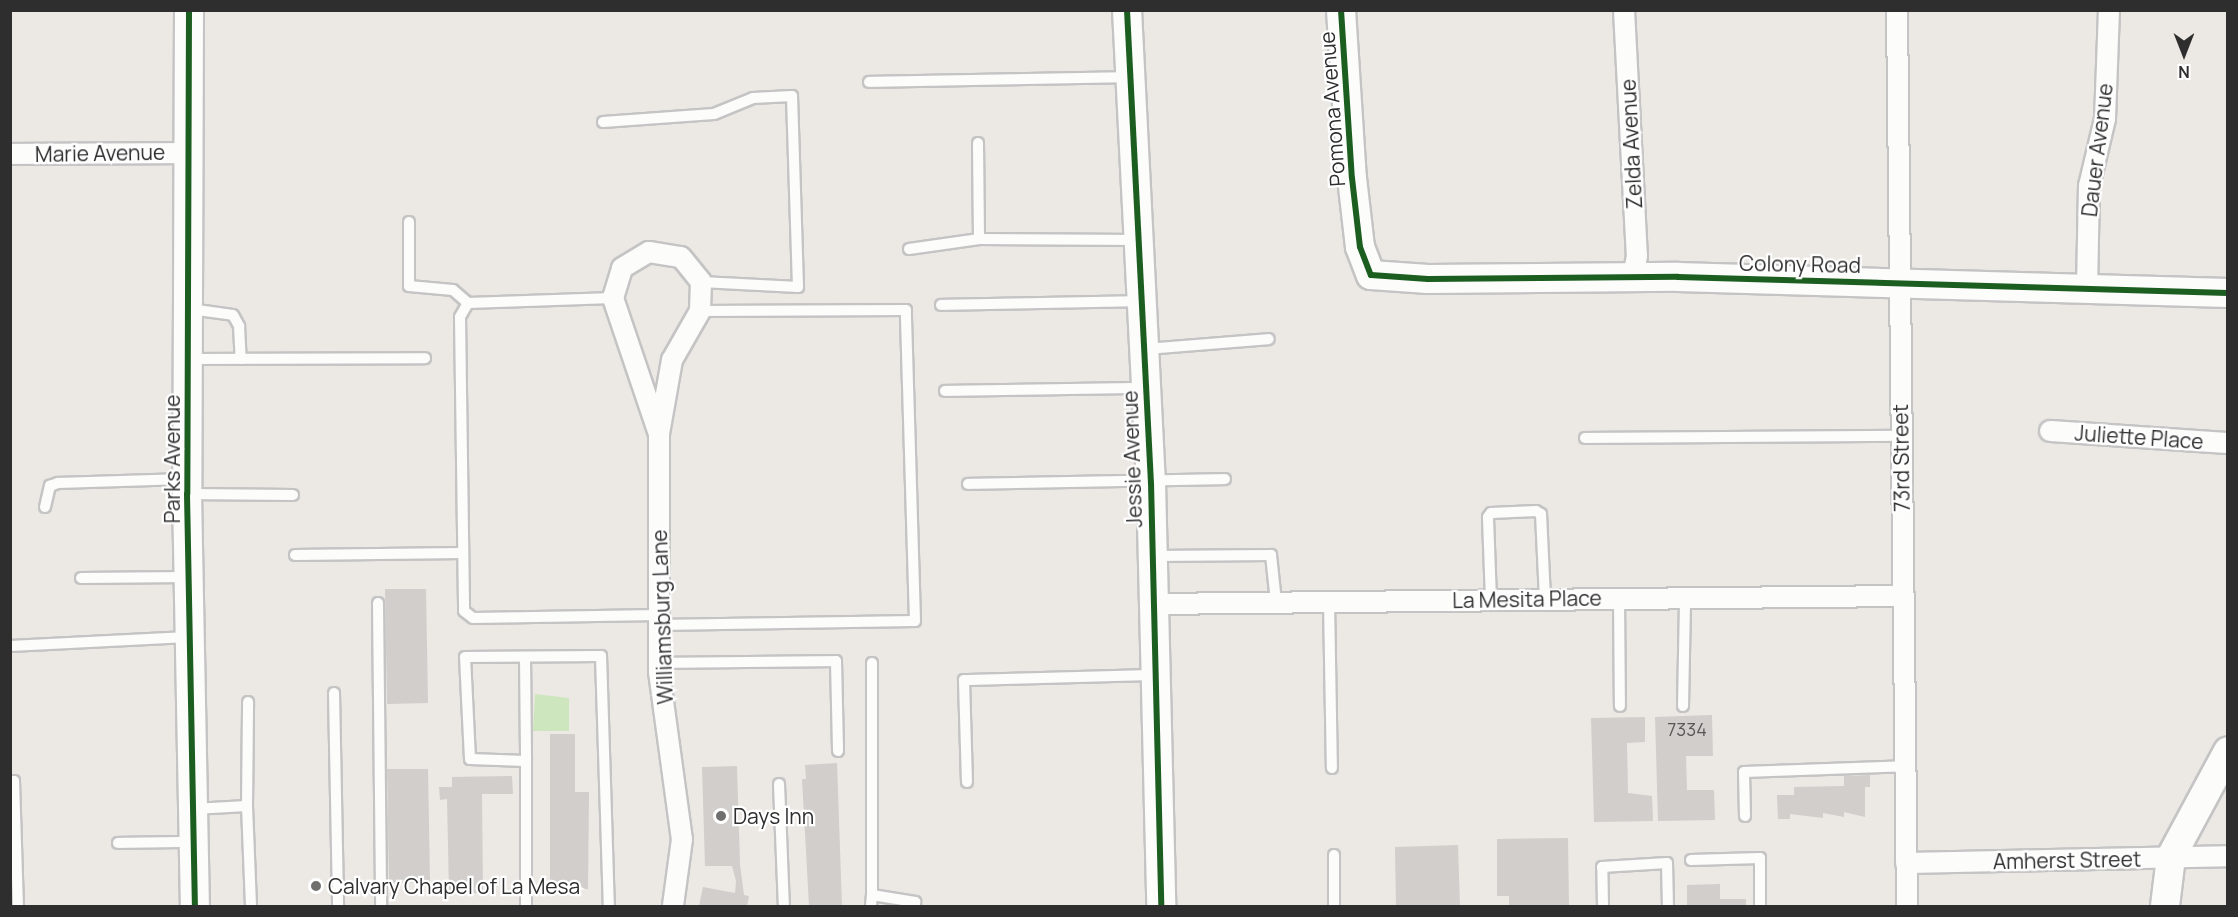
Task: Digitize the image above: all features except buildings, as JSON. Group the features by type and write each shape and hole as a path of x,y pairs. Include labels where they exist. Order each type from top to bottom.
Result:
{"street":[{"name":"Parks Avenue","path":"189,10 188,487 195,906"},
{"name":"Jessie Avenue","path":"1127,10 1141,240 1151,483 1152,604 1161,906"},
{"name":"Pomona Avenue","path":"1341,10 1352,178 1360,247 1371,275"},
{"name":"Zelda Avenue","path":"1624,10 1637,256 1633,277"},
{"name":"73rd Street","path":"1898,10 1900,436 1907,906"},
{"name":"Dauer Avenue","path":"2087,290 2089,186 2104,119 2109,10"},
{"name":"Marie Avenue","path":"10,154 189,153"},
{"path":"613,298 622,268 649,252 681,257 701,282"},
{"name":"Colony Road","path":"1371,275 1428,279 1633,277 1900,282 2087,290 2228,292"},
{"name":"Williamsburg Lane","path":"673,906 682,839 659,663 659,434 672,360 700,311 701,282"},
{"name":"Williamsburg Lane","path":"613,298 659,434"},
{"name":"Juliette Place","path":"2050,431 2228,443"},
{"name":"La Mesita Place","path":"1152,604 1903,596"},
{"path":"2165,906 2171,857 2228,751"},
{"name":"Amherst Street","path":"1906,863 2228,856"}],"lane":[{"path":"869,82 1130,77"},
{"path":"603,122 714,114 753,98 792,96 798,287 701,282"},
{"path":"978,143 979,239"},
{"path":"409,222 409,285 453,290 468,303 613,298"},
{"path":"909,249 979,239 1141,240"},
{"path":"941,305 1143,301"},
{"path":"468,303 460,317 463,553 464,611 473,618 915,621 906,310 700,311"},
{"path":"188,309 233,315 240,326 241,359"},
{"path":"1144,349 1269,339"},
{"path":"188,359 425,358"},
{"path":"945,391 1146,388"},
{"path":"1585,438 1900,436"},
{"path":"968,484 1151,483 1226,479"},
{"path":"45,507 51,486 58,483 188,487 292,495"},
{"path":"1491,600 1488,516 1491,513 1536,512 1541,514 1545,599"},
{"path":"295,555 463,553"},
{"path":"1152,556 1271,555 1276,602"},
{"path":"81,578 190,577"},
{"path":"1683,706 1685,598"},
{"path":"1619,599 1620,706"},
{"path":"1329,602 1332,768"},
{"path":"378,603 381,906"},
{"path":"10,646 191,636"},
{"path":"526,761 470,759 465,657 601,656 609,906"},
{"path":"525,657 526,906"},
{"path":"659,663 836,661 838,751"},
{"path":"872,663 872,901 915,902 915,906"},
{"path":"967,782 964,680 1155,675"},
{"path":"334,693 338,906"},
{"path":"248,702 247,806 251,906"},
{"path":"1745,816 1744,772 1904,766"},
{"path":"10,781 14,781 18,906"},
{"path":"779,784 783,906"},
{"path":"193,809 247,806"},
{"path":"117,843 194,842"},
{"path":"1334,855 1334,906"},
{"path":"1691,860 1760,858 1760,906"},
{"path":"1603,906 1602,867 1667,863 1668,906"}],"green space":[{"path":"535,694 569,698 569,731 533,731"}],"cycle path":[{"path":"189,10 187,494 195,906"},
{"path":"1127,10 1151,483 1161,906"},
{"path":"1341,10 1352,178 1360,247 1371,275 1428,279 1678,277 2228,293"}],"place":[{"name":"Days Inn","path":"721,816"},
{"name":"Calvary Chapel of La Mesa","path":"316,886"}]}
